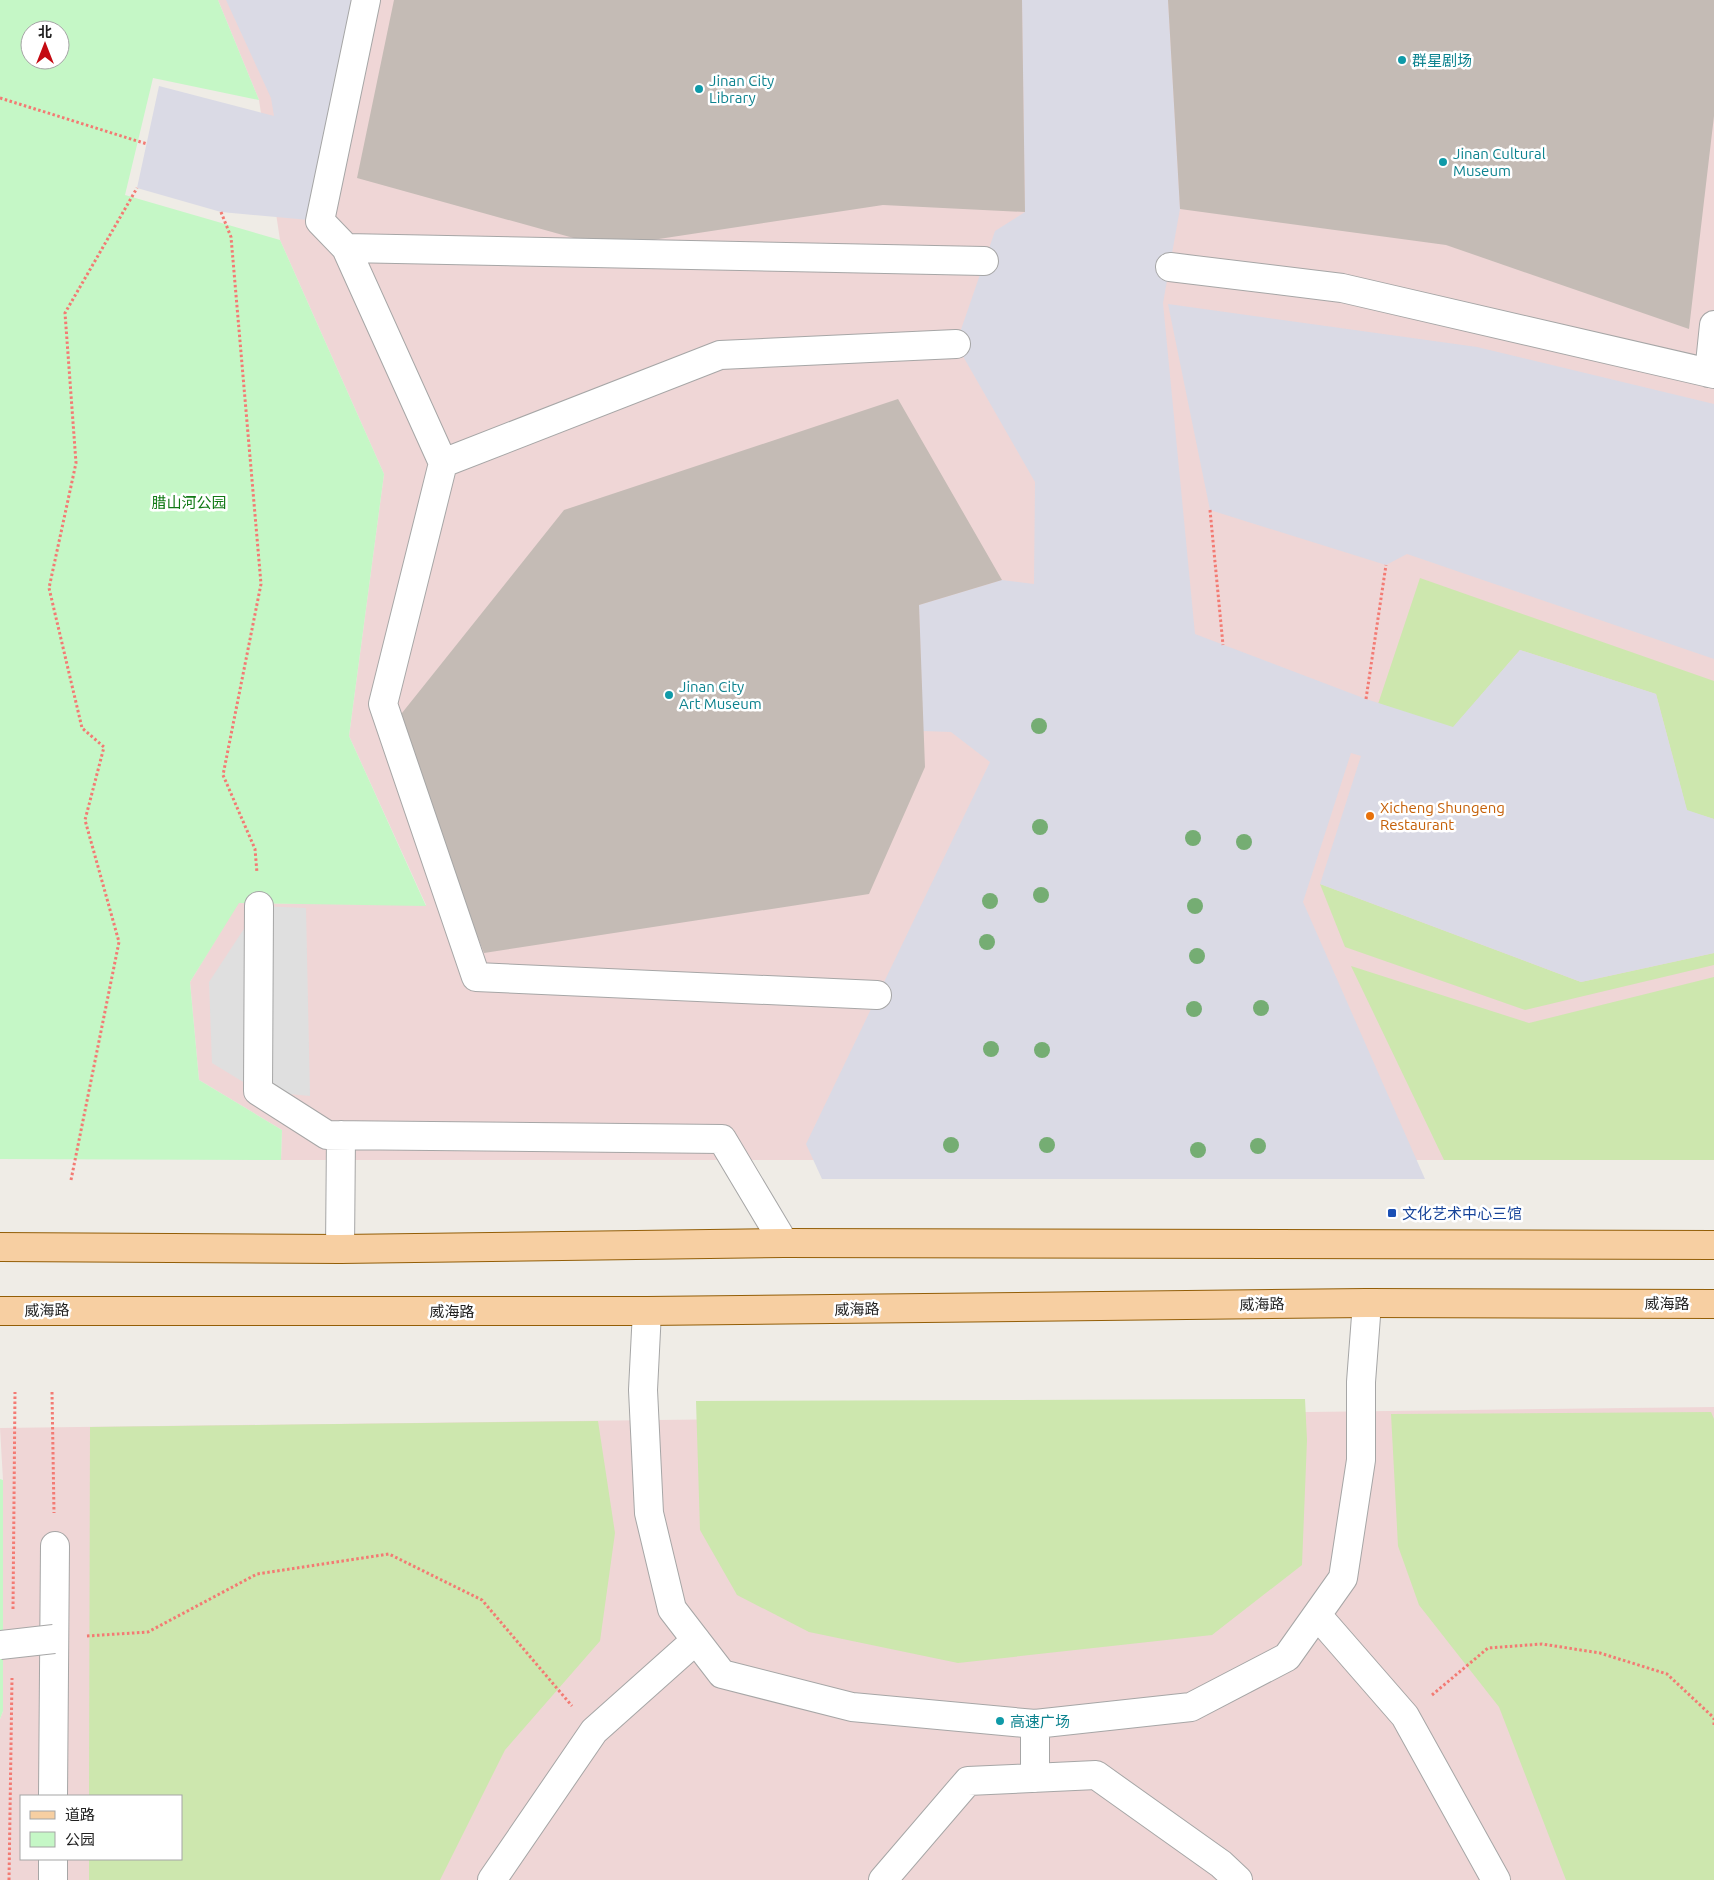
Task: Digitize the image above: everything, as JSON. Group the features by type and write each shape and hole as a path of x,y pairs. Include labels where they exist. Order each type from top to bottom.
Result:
{"main road":[{"path":"0,1247 340,1249 784,1243 1714,1245"},
{"name":"威海路","path":"0,1311 648,1311 1367,1303 1714,1304"}],"street":[{"path":"366,0 320,221 346,248 443,463 383,704 476,976 877,995"},
{"path":"346,248 984,261"},
{"path":"1170,267 1342,288 1712,373 1714,325"},
{"path":"443,463 720,355 956,344"},
{"path":"259,906 258,1091 327,1135 722,1139 784,1243"},
{"path":"340,1249 341,1135"},
{"path":"648,1311 643,1390 649,1514 672,1609 722,1674 852,1707 1035,1724 1191,1707 1287,1657 1343,1578 1360,1460 1360,1382 1367,1303"},
{"path":"53,1795 55,1546"},
{"path":"1317,1615 1405,1716 1496,1880"},
{"path":"0,1645 54,1639"},
{"path":"502,1876 594,1731 696,1640"},
{"path":"1035,1724 1035,1778"},
{"path":"883,1880 968,1781 1096,1776 1221,1864 1238,1880"},
{"path":"53,1860 53,1880"}],"path":[{"path":"0,98 147,144"},
{"path":"71,1180 119,942 85,820 104,747 82,728 49,588 76,463 65,313 137,188"},
{"path":"221,212 231,237 262,584 223,776 255,849 259,906"},
{"path":"1210,510 1223,644"},
{"path":"1366,699 1386,565"},
{"path":"52,1392 55,1546"},
{"path":"54,1639 148,1632 257,1574 389,1554 482,1600 594,1731"},
{"path":"1405,1716 1488,1648 1542,1644 1600,1653 1667,1674 1714,1718 1714,1727"}],"shaded area":[{"path":"218,0 1714,0 1714,1160 281,1160 282,1130 199,1080 190,982 238,903 426,905 349,736 384,474 280,240 259,100"},
{"path":"226,0 366,0 320,221 221,212 137,188 159,86 274,116 271,98"},
{"path":"1022,0 1168,0 1180,209 1163,303 1195,634 1366,699 1453,727 1520,650 1656,694 1687,810 1714,819 1714,953 1581,982 1320,884 1361,756 1351,753 1303,902 1425,1179 822,1179 806,1144 990,762 951,732 923,731 919,605 1002,580 1034,584 1035,482 956,344 995,231 1025,212"},
{"path":"1168,304 1477,347 1714,404 1714,659 1407,554 1386,565 1210,510"},
{"path":"259,906 306,908 310,1096 258,1091 212,1063 209,982"},
{"path":"1714,1407 1714,1880 0,1880 0,1719 3,1711 3,1480 0,1428"}],"green space":[{"name":"腊山河公园","path":"0,0 218,0 259,100 153,78 125,195 280,240 384,474 349,736 426,906 239,903 190,982 199,1080 282,1130 281,1160 0,1159"},
{"path":"1420,578 1714,681 1714,819 1687,811 1656,694 1520,650 1453,728 1378,704"},
{"path":"1320,884 1581,982 1714,953 1714,965 1525,1010 1345,947"},
{"path":"1351,966 1529,1023 1714,977 1714,1160 1444,1160"},
{"path":"1305,1399 1307,1440 1302,1565 1212,1635 958,1663 809,1632 737,1595 700,1530 696,1401"},
{"path":"1711,1412 1714,1419 1714,1880 1566,1880 1499,1707 1419,1605 1398,1546 1391,1414"},
{"path":"598,1421 615,1533 600,1641 505,1750 440,1880 89,1880 89,1860 182,1860 182,1795 89,1795 90,1427"},
{"path":"0,1479 3,1480 3,1711 0,1719"}],"building":[{"name":"Jinan City Library","path":"394,0 1022,0 1025,212 883,205 606,247 357,178"},
{"name":"Jinan Cultural Museum","path":"1168,0 1714,0 1714,116 1689,329 1446,245 1180,209"},
{"name":"Jinan City Art Museum","path":"898,399 1002,580 919,605 925,767 869,894 484,953 394,723 564,510"}],"place":[{"name":"群星剧场","path":"1402,60"},
{"name":"Jinan City Library","path":"699,89"},
{"name":"Jinan Cultural Museum","path":"1443,162"},
{"name":"Jinan City Art Museum","path":"669,695"},
{"name":"Xicheng Shungeng Restaurant","path":"1370,816"},
{"name":"文化艺术中心三馆","path":"1392,1213"},
{"name":"高速广场","path":"1000,1721"}]}
